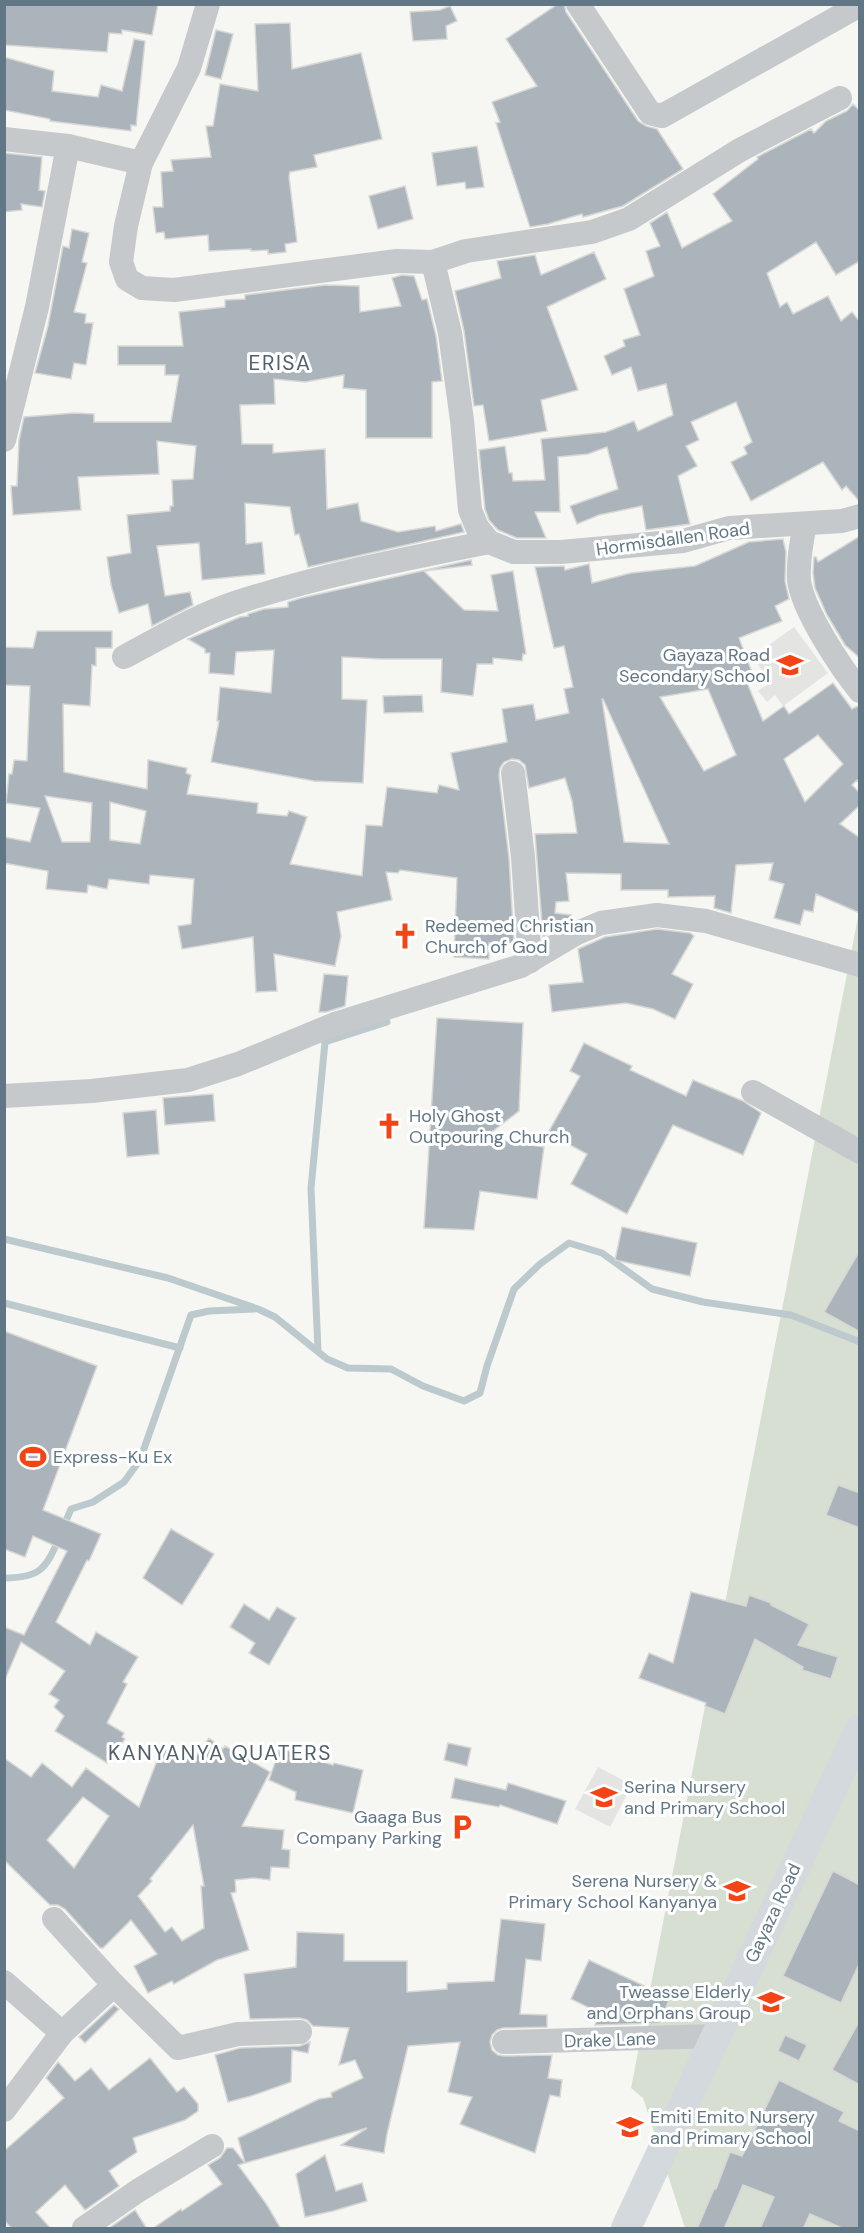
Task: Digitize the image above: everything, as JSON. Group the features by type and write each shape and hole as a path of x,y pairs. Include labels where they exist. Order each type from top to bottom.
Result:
{"main road":[{"name":"Gayaza Road","path":"626,2229 860,1729"}],"street":[{"path":"208,4 189,68 141,163 126,226 121,262 127,279 142,288 174,290 397,261 433,262 466,251 592,232 629,219 740,150 840,98"},
{"path":"578,4 650,113 662,116 850,10"},
{"path":"4,139 68,146 141,163"},
{"path":"4,440 37,307 68,146"},
{"path":"124,657 188,623 233,604 319,579 489,542 477,527 470,510 462,420 450,333 433,262"},
{"name":"Hormisdallen Road","path":"489,542 514,552 561,552 683,541 729,528 842,521 860,516"},
{"path":"805,524 800,550 799,581 806,605 844,672 860,691"},
{"path":"513,773 523,857 530,961"},
{"path":"4,1096 92,1091 188,1080 238,1064 335,1024 521,966 577,933 601,924 657,915 706,921 860,965"},
{"path":"753,1092 860,1152"},
{"path":"54,1918 114,1985 171,2044 178,2048 238,2034 300,2032"},
{"path":"4,1982 62,2033"},
{"path":"4,2110 62,2033 114,1985"},
{"name":"Drake Lane","path":"504,2042 716,2036"},
{"path":"84,2229 139,2190 212,2146"}],"shaded area":[{"name":"Gayaza Road Secondary School","path":"794,627 828,673 783,706 775,695 767,702 758,691 771,682 752,657"},
{"path":"859,912 859,2228 685,2228 643,2098 631,2088"},
{"name":"Serina Nursery and Primary School","path":"598,1767 632,1785 610,1827 575,1809"}],"building":[{"path":"4,4 158,4 152,35 122,30 122,34 109,33 107,52 4,45"},
{"path":"558,4 564,4 566,12 638,121 657,129 683,169 623,206 583,217 582,214 530,227 496,123 500,122 492,102 537,86 506,39"},
{"path":"450,6 457,21 446,26 447,39 413,41 410,12 440,10"},
{"path":"290,23 292,69 361,53 382,139 314,155 317,167 290,172 297,242 285,244 286,252 268,254 268,250 251,251 251,249 209,251 208,235 165,239 164,232 156,233 153,207 163,207 161,172 173,171 171,160 211,157 206,126 213,126 220,84 258,91 255,24"},
{"path":"216,30 233,34 221,79 205,75"},
{"path":"134,39 145,41 136,126 131,125 131,131 50,121 50,119 4,110 4,57 54,71 52,91 98,97 101,85 122,91"},
{"path":"853,104 860,111 860,261 836,275 816,242 767,273 780,307 787,302 793,314 828,296 841,321 852,312 860,322 860,502 846,486 842,490 823,462 751,501 731,462 747,454 744,447 752,442 736,402 691,422 699,440 686,446 697,466 678,476 690,524 646,530 642,506 599,515 577,524 570,506 618,489 607,447 588,454 558,457 560,512 535,512 546,538 517,538 498,530 489,520 485,509 479,450 505,446 509,473 512,473 513,481 545,480 541,439 606,432 634,421 638,431 673,415 666,384 638,391 631,367 612,375 604,356 625,346 623,340 640,335 624,289 654,276 646,251 660,246 650,223 667,212 682,248 732,221 713,194 758,159 757,157 811,129 814,133 826,121 847,111"},
{"path":"477,146 484,187 466,189 465,182 437,186 432,153"},
{"path":"4,153 42,157 39,190 45,191 42,207 21,204 22,210 4,212"},
{"path":"405,186 413,219 378,229 369,196"},
{"path":"72,229 89,233 82,262 87,263 74,312 86,314 85,323 93,323 86,365 74,363 71,379 35,373 48,326 63,246 69,248"},
{"path":"594,252 606,279 547,307 578,390 541,400 547,431 489,441 483,405 474,406 464,331 455,291 501,278 497,261 535,255 541,275"},
{"path":"402,275 414,276 422,300 427,299 436,336 442,381 432,382 432,438 366,438 366,390 343,388 344,375 305,382 274,379 275,404 240,405 242,444 273,444 273,453 325,449 327,509 358,503 361,521 398,532 435,526 436,531 461,524 464,532 308,567 299,534 295,535 290,507 245,503 246,544 262,542 265,574 202,580 199,543 157,546 165,596 190,592 193,605 152,626 148,604 119,613 111,585 107,557 131,553 127,515 170,511 170,506 173,506 172,480 193,479 196,446 157,441 159,474 78,477 81,510 13,515 11,486 17,486 19,440 24,417 74,413 94,414 94,422 171,422 179,375 165,375 165,365 118,365 118,346 183,346 179,312 225,307 225,300 245,299 245,295 325,285 359,286 360,312 401,306 392,278"},
{"path":"860,536 860,658 845,645 827,615 815,588 813,573 814,557 818,562"},
{"path":"783,539 786,552 785,581 789,599 775,606 782,621 739,638 753,675 745,678 763,721 784,706 789,714 833,683 852,709 860,705 860,783 857,780 852,785 860,793 860,805 840,824 860,838 860,913 816,894 813,912 804,910 800,925 774,918 784,884 769,880 773,863 736,865 731,913 714,908 715,896 668,897 668,890 621,890 621,874 566,873 569,901 556,902 555,913 571,915 571,920 543,937 535,834 577,833 572,801 565,778 529,788 525,765 519,760 512,759 504,762 499,775 509,858 514,943 489,943 489,959 454,957 457,878 400,870 398,873 386,872 392,900 337,912 341,936 335,966 274,954 277,991 256,992 253,937 182,949 178,926 191,924 194,879 150,875 149,884 109,879 107,889 88,885 87,893 46,889 48,871 4,863 4,837 30,842 40,808 6,803 9,774 12,774 14,760 27,761 30,686 4,685 4,647 33,648 37,631 112,631 112,648 96,648 96,666 92,665 90,706 63,704 64,772 147,789 148,760 187,768 186,773 191,775 187,794 258,803 257,813 287,816 289,811 307,817 290,864 362,876 366,825 382,826 387,787 437,793 439,785 459,790 451,753 507,742 502,709 533,704 536,720 569,713 564,689 573,687 564,646 554,648 535,567 564,566 565,570 589,564 592,583 631,573 695,566 749,542","holes":["708,689 736,755 704,771 660,697","602,699 669,844 624,842","818,735 843,764 805,802 784,759","45,796 92,803 90,842 62,842","110,802 146,811 140,844 110,840"]},
{"path":"471,560 472,565 424,571 464,610 498,611 491,575 513,571 526,654 523,654 522,661 493,658 493,664 477,664 473,696 441,692 442,659 342,657 342,699 367,700 363,783 314,781 211,762 219,721 217,721 220,687 271,693 274,650 236,652 234,675 209,673 210,653 205,653 205,649 188,639 240,617 248,616 248,614 264,609 288,607 288,602 301,598"},
{"path":"422,695 423,712 384,713 383,696"},
{"path":"657,929 690,933 694,936 672,974 693,984 675,1019 653,1009 626,1003 552,1012 549,985 583,982 578,949 605,937"},
{"path":"324,974 348,976 345,1006 319,1012"},
{"path":"437,1018 523,1023 519,1111 484,1138 544,1147 537,1199 480,1191 474,1230 424,1228"},
{"path":"584,1043 632,1066 630,1070 686,1096 693,1080 743,1101 761,1113 743,1155 673,1125 627,1214 571,1184 587,1154 548,1133 580,1076 570,1071"},
{"path":"213,1094 215,1121 165,1125 163,1098"},
{"path":"156,1110 159,1154 127,1157 123,1113"},
{"path":"622,1227 697,1243 690,1276 615,1260"},
{"path":"860,1250 860,1332 824,1312"},
{"path":"4,1331 97,1366 43,1510 101,1534 56,1622 90,1645 96,1632 138,1657 123,1682 127,1684 107,1723 124,1733 122,1737 125,1739 107,1763 55,1731 64,1716 54,1707 59,1700 49,1694 65,1671 21,1642 4,1682 4,1627 24,1635 67,1551 33,1536 25,1557 4,1549"},
{"path":"838,1485 860,1493 860,1528 826,1515"},
{"path":"171,1529 214,1554 182,1605 143,1578"},
{"path":"691,1592 746,1606 749,1595 771,1603 809,1624 798,1645 838,1657 831,1679 802,1670 803,1667 755,1639 725,1714 705,1706 706,1703 639,1678 649,1653 673,1663"},
{"path":"244,1604 269,1620 277,1607 296,1618 269,1665 249,1653 255,1643 230,1627"},
{"path":"209,1738 223,1749 225,1746 270,1772 242,1826 284,1830 282,1849 290,1850 289,1868 271,1867 270,1880 254,1878 235,1880 236,1892 231,1893 249,1950 217,1960 174,1984 172,1981 148,1993 134,1966 157,1954 131,1920 103,1948 100,1948 65,1909 58,1905 50,1905 4,1860 4,1758 31,1777 42,1763 72,1787 86,1768 139,1807 162,1748 193,1760","holes":["83,1797 109,1816 74,1868 47,1840","193,1825 204,1886 201,1886 204,1928 182,1941 172,1927 165,1932 138,1896 152,1881 150,1879"]},
{"path":"448,1743 471,1748 467,1766 444,1760"},
{"path":"280,1748 333,1765 334,1763 363,1770 353,1813 295,1800 296,1792 269,1780"},
{"path":"455,1778 506,1790 508,1783 566,1801 557,1824 500,1805 499,1807 451,1798"},
{"path":"833,1871 860,1885 860,1962 841,2003 783,1976"},
{"path":"501,1919 545,1924 541,1961 526,1959 520,2014 547,2015 547,2027 503,2028 492,2035 490,2042 492,2050 498,2055 552,2055 548,2078 562,2080 560,2097 550,2095 535,2153 460,2124 472,2097 448,2092 460,2042 408,2046 384,2153 341,2145 367,2128 245,2163 238,2138 319,2099 332,2097 331,2093 363,2078 355,2060 339,2065 349,2028 313,2026 307,2020 300,2018 250,2019 244,1974 296,1967 297,1932 344,1934 344,1961 407,1961 407,1992 447,1989 447,1983 494,1981"},
{"path":"589,1960 670,1998 659,2023 595,2025 600,2013 571,1999"},
{"path":"114,2005 119,2009 85,2043 79,2037"},
{"path":"860,2020 860,2085 832,2070"},
{"path":"785,2035 807,2045 799,2061 778,2051"},
{"path":"310,2042 308,2053 292,2050 291,2082 228,2102 215,2055 240,2048 300,2046"},
{"path":"150,2058 177,2092 184,2087 198,2104 198,2111 185,2120 133,2138 137,2152 109,2171 119,2186 85,2210 65,2185 36,2212 51,2229 12,2229 4,2220 4,2151 64,2098 46,2078 58,2062 75,2081 91,2068 109,2090"},
{"path":"779,2080 844,2112 839,2121 860,2131 860,2229 844,2229 810,2214 803,2229 760,2229 774,2197 743,2185 724,2229 697,2229 730,2152 742,2156"},
{"path":"227,2148 233,2148 245,2163 238,2165 281,2229 152,2229 222,2184 208,2165 220,2158"},
{"path":"325,2155 336,2191 362,2183 367,2201 305,2217 296,2174"},
{"path":"135,2210 147,2229 108,2229"}],"waterway":[{"path":"318,1351 311,1188 325,1042 387,1022"},
{"path":"4,1239 168,1278 258,1309 275,1317 327,1359 348,1368 391,1369 423,1386 464,1401 480,1393 514,1289 540,1264 569,1243 602,1253 652,1289 703,1302 791,1315 860,1342"},
{"path":"4,1303 180,1348"},
{"path":"63,1528 71,1509 93,1502 124,1482 140,1460 191,1315 209,1311 254,1309"},
{"path":"4,1578 26,1576 40,1570 50,1557 59,1538"}],"place":[{"name":"Gayaza Road Secondary School","path":"790,665"},
{"name":"Redeemed Christian Church of God","path":"405,936"},
{"name":"Holy Ghost Outpouring Church","path":"389,1126"},
{"name":"Express-Ku Ex","path":"33,1457"},
{"name":"Serina Nursery and Primary School","path":"604,1797"},
{"name":"Gaaga Bus Company Parking","path":"462,1827"},
{"name":"Serena Nursery & Primary School Kanyanya","path":"737,1891"},
{"name":"Tweasse Elderly and Orphans Group","path":"771,2002"},
{"name":"Emiti Emito Nursery and Primary School","path":"630,2127"}],"district":[{"name":"ERISA","path":"280,363"},
{"name":"KANYANYA QUATERS","path":"220,1753"}]}
